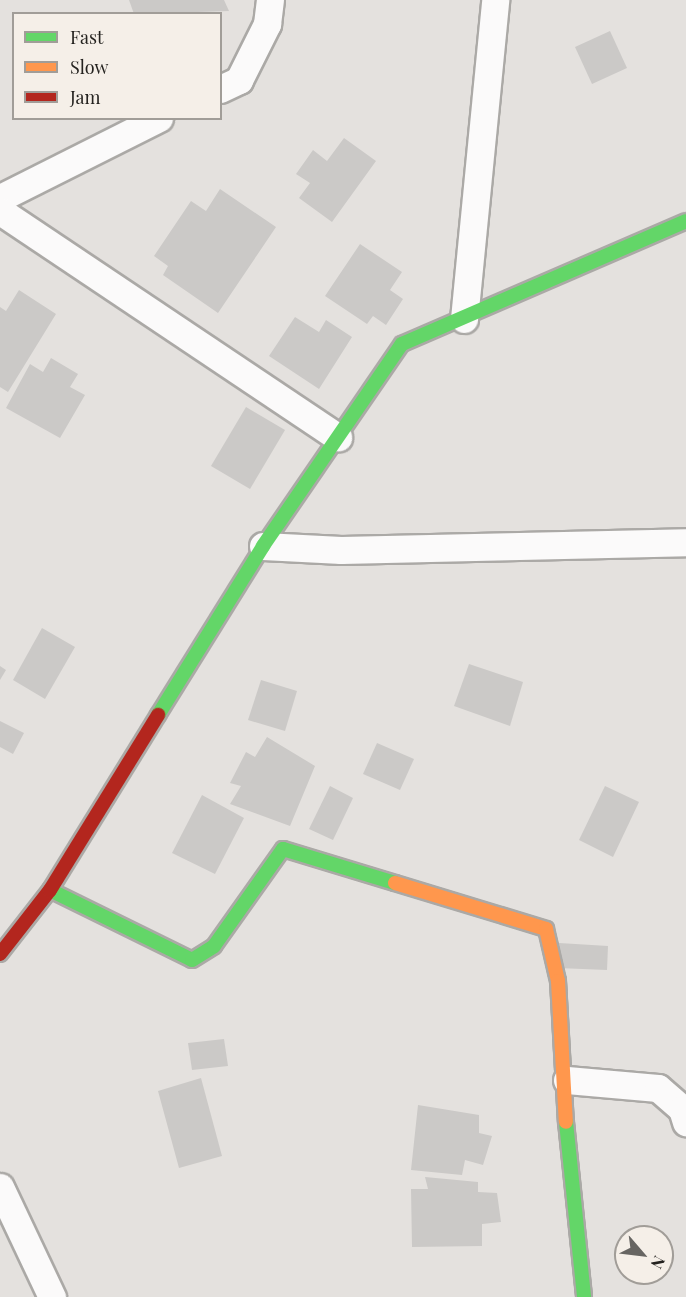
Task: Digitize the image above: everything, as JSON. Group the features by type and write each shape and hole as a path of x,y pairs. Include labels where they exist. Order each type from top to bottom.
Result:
{"street":[{"path":"222,88 239,80 267,24 270,0"},
{"path":"464,319 495,0"},
{"path":"0,198 155,120"},
{"path":"0,212 338,437"},
{"path":"0,954 50,890 263,546 402,344 464,319 686,220"},
{"path":"263,546 341,550 686,542"},
{"path":"50,890 192,960 214,946 282,849 527,920 546,929 558,981 567,1080 570,1180 584,1297"},
{"path":"567,1080 658,1088 681,1109 686,1122"},
{"path":"0,1187 52,1297"}],"building":[{"path":"129,0 224,0 229,11 197,12 133,12"},
{"path":"610,31 627,68 592,84 575,47"},
{"path":"344,138 376,161 332,222 299,198 310,183 296,174 313,150 327,161"},
{"path":"220,189 276,227 218,313 163,275 168,266 154,256 191,201 206,211"},
{"path":"360,244 402,272 390,290 403,299 386,325 373,316 367,324 325,296"},
{"path":"19,290 56,314 8,392 0,387 0,307 6,311"},
{"path":"295,317 319,332 326,320 352,337 319,389 269,356"},
{"path":"51,358 78,374 70,387 85,395 60,438 6,408 30,364 43,372"},
{"path":"246,407 285,430 250,489 211,466"},
{"path":"42,628 75,647 45,699 13,680"},
{"path":"469,664 523,682 510,726 454,706"},
{"path":"0,666 6,670 0,680"},
{"path":"261,680 297,691 285,731 248,720"},
{"path":"0,721 24,733 13,754 0,747"},
{"path":"267,737 315,766 290,826 230,804 241,786 230,783 246,752 255,757"},
{"path":"377,743 414,759 400,790 363,774"},
{"path":"330,786 353,798 333,840 309,829"},
{"path":"605,786 639,802 613,857 579,840"},
{"path":"202,795 244,818 215,874 172,853"},
{"path":"559,943 608,946 607,970 558,968"},
{"path":"224,1039 228,1066 192,1070 188,1043"},
{"path":"201,1078 222,1156 179,1168 158,1091"},
{"path":"418,1105 479,1115 479,1133 492,1136 483,1165 465,1160 462,1175 411,1170"},
{"path":"425,1177 478,1182 478,1192 497,1193 501,1222 482,1224 482,1246 412,1247 411,1189 428,1189"}],"traffic: fast":[{"path":"158,715 263,546 402,344 686,221"},
{"path":"50,890 192,960 214,946 283,849 395,883"},
{"path":"566,1122 584,1297"}],"traffic: slow":[{"path":"395,883 546,929 558,981 566,1122"}],"traffic: jam":[{"path":"0,954 50,890 158,715"}]}
